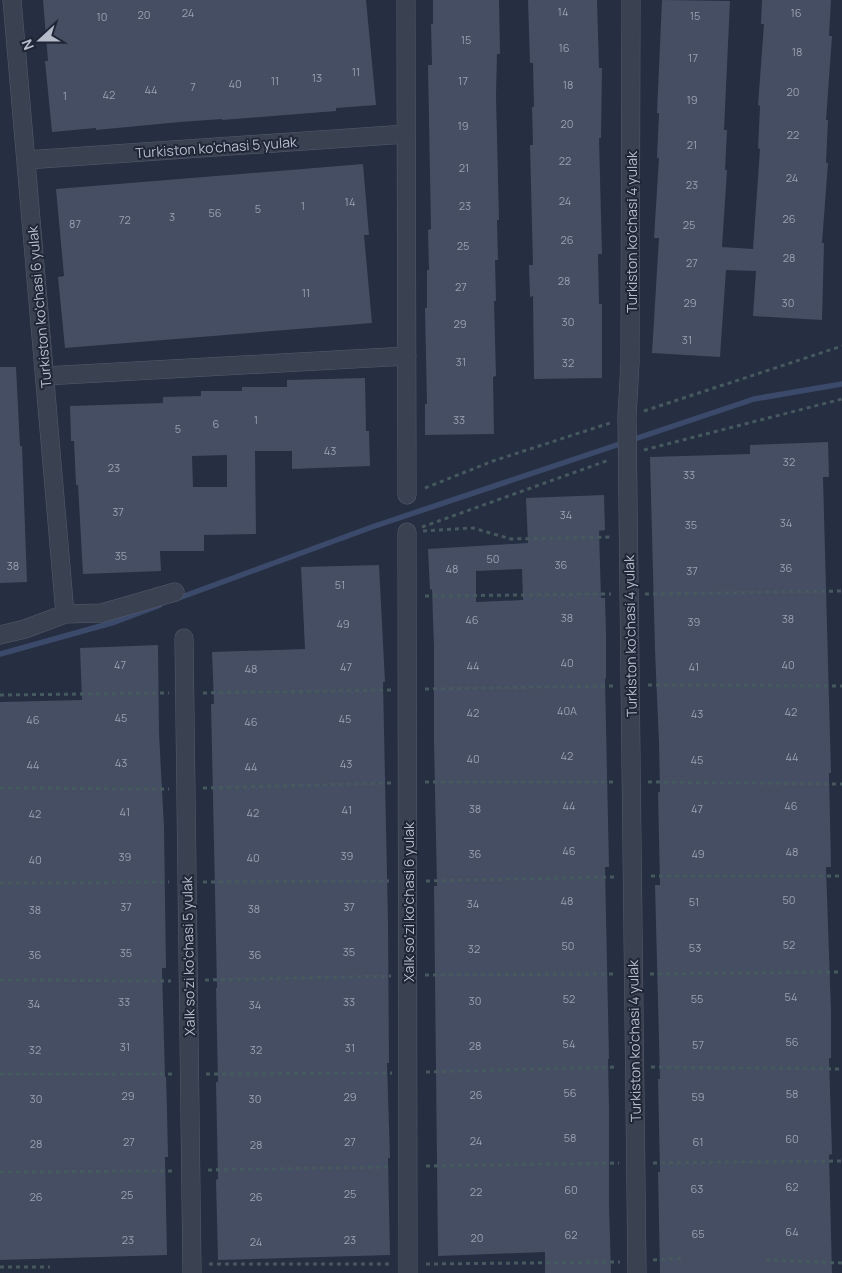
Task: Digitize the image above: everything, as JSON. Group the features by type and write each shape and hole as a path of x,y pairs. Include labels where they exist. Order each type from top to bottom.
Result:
{"street":[{"name":"Turkiston ko'chasi 6 yulak","path":"12,0 65,614"},
{"path":"406,0 407,496"},
{"name":"Turkiston ko'chasi 4 yulak","path":"631,0 630,363 627,417 637,1267"},
{"name":"Turkiston ko'chasi 5 yulak","path":"26,160 406,134"},
{"path":"44,376 407,356"},
{"name":"Xalk so'zi ko'chasi 6 yulak","path":"407,532 408,1268"},
{"path":"0,635 26,629 65,614 102,613 175,592"},
{"name":"Xalk so'zi ko'chasi 5 yulak","path":"184,638 192,1269"}],"path":[{"path":"407,532 473,528 511,539 629,537"},
{"path":"192,1269 637,1267 685,1258"},
{"path":"766,1260 842,1262"},
{"path":"0,1267 50,1267"}],"building":[{"path":"43,0 366,0 376,105 336,108 336,111 52,132 45,61 48,61"},
{"path":"433,0 499,0 500,54 497,54 496,96 499,220 497,220 498,260 495,260 496,301 494,301 496,376 493,377 494,434 425,435 425,404 427,404 425,308 427,308 427,270 429,270 428,230 431,229 428,65 432,65 431,24 433,24"},
{"path":"528,0 597,0 599,68 602,68 601,138 599,138 602,254 598,254 599,304 602,304 602,378 534,379 533,296 530,297 529,265 533,265 530,145 533,145 532,107 534,107 533,63 530,63"},
{"path":"662,0 730,1 724,130 727,130 725,170 727,170 722,247 753,249 760,149 758,148 760,106 758,105 764,24 761,24 762,0 831,0 829,36 832,36 826,120 828,120 826,163 828,163 822,243 824,243 822,320 753,316 756,271 726,270 720,357 652,353 659,238 654,238 659,158 657,158 659,113 657,113"},
{"path":"363,164 369,235 364,235 372,323 65,348 58,277 64,276 56,189"},
{"path":"0,367 16,367 20,446 22,446 27,582 0,583"},
{"path":"365,378 366,431 369,431 370,466 292,469 292,451 255,451 256,534 204,535 204,551 160,551 161,571 83,574 78,485 76,485 74,441 71,441 70,406 163,403 163,397 201,396 201,391 242,391 242,387 287,387 287,380","holes":["227,455 227,487 193,487 192,456"]},
{"path":"828,442 829,477 823,477 831,773 829,773 831,867 826,867 831,1012 831,1058 829,1058 832,1154 829,1155 832,1273 660,1273 658,1079 660,1079 655,885 660,885 658,792 660,792 650,457 750,454 750,445"},
{"path":"604,495 605,530 599,531 601,598 605,598 606,633 605,679 609,867 605,867 611,1273 545,1273 545,1252 438,1256 434,886 437,886 434,648 432,589 430,590 428,549 528,543 526,498","holes":["522,569 523,600 476,602 476,571"]},
{"path":"379,565 385,682 383,682 388,922 389,1063 387,1063 390,1158 388,1158 390,1255 218,1260 216,1082 218,1082 211,704 214,704 212,652 305,649 301,567"},
{"path":"158,645 159,733 164,827 166,968 162,968 168,1157 165,1157 167,1255 0,1260 0,702 82,700 80,648"}],"waterway":[{"path":"176,599 372,527 754,399 842,384"},
{"path":"0,654 115,622 160,605"}]}
